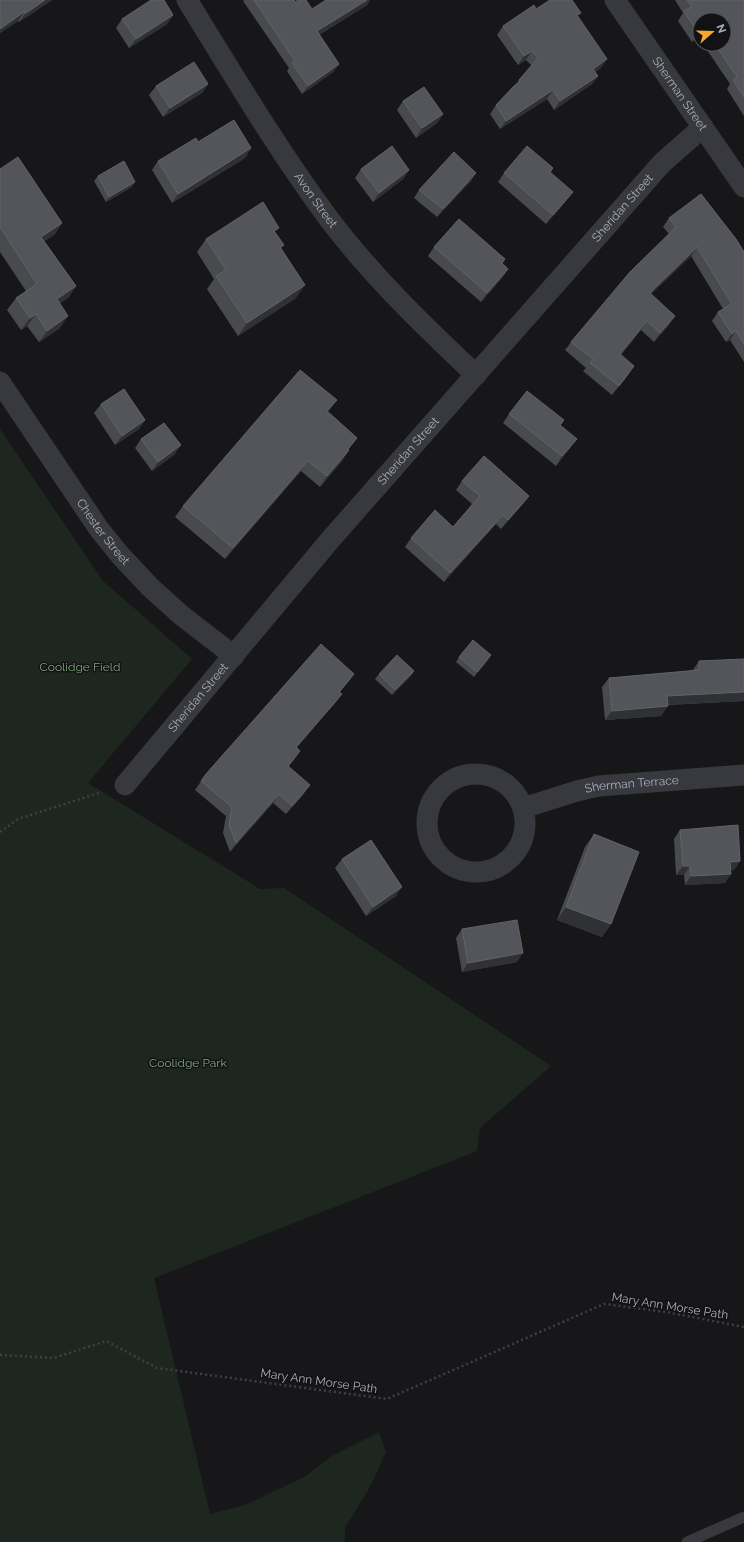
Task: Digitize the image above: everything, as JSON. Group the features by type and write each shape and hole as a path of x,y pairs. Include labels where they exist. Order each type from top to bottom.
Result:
{"street":[{"name":"Avon Street","path":"187,0 273,136 330,219 388,289 476,375"},
{"name":"Sherman Street","path":"615,0 744,187"},
{"name":"Sheridan Street","path":"125,785 330,540 662,163 703,127"},
{"name":"Chester Street","path":"0,382 99,529 120,555 150,587 181,616 234,656"},
{"path":"470,774 486,774 504,782 516,794 523,808 526,821 524,835 518,849 511,858 498,867 482,872 465,871 452,866 442,858 429,837 427,824 429,811 434,797 442,788 455,779 470,774"},
{"name":"Sherman Terrace","path":"523,808 577,791 599,786 744,775"}],"lane":[{"path":"687,1542 744,1517"}],"path":[{"path":"0,832 18,819 125,785"},
{"name":"Mary Ann Morse Path","path":"0,1355 54,1358 106,1341 157,1368 386,1399 604,1304 666,1312 744,1327"}],"green space":[{"name":"Coolidge Park","path":"0,429 103,581 192,659 88,783 260,889 284,888 551,1066 480,1128 477,1151 154,1278 210,1514 245,1505 306,1476 330,1457 379,1432 386,1452 371,1485 345,1528 345,1542 0,1542"}],"building":[{"path":"0,0 45,0 26,13 24,12 0,29"},
{"path":"151,0 164,0 173,15 136,39 122,19"},
{"path":"254,0 294,0 295,2 298,0 306,0 312,9 326,0 367,0 317,31 339,64 308,86 292,63 295,61"},
{"path":"550,0 572,0 581,13 577,15 607,59 593,69 598,76 560,101 553,90 506,121 496,105 514,86 520,82 519,80 538,58 532,51 524,56 503,26 534,5 536,9"},
{"path":"687,0 744,0 744,97 733,80 737,77 720,52 732,52 732,12 692,12 692,24 684,11 692,7"},
{"path":"194,62 208,84 170,108 156,86"},
{"path":"424,87 443,114 422,128 403,101"},
{"path":"234,120 251,148 178,194 158,161 196,138 198,142"},
{"path":"392,146 409,170 379,193 361,169"},
{"path":"527,146 553,168 550,172 573,192 553,215 504,173"},
{"path":"454,152 476,173 443,209 419,190"},
{"path":"18,157 62,223 41,237 76,286 57,299 68,316 47,331 36,314 30,318 16,298 37,284 0,227 0,169"},
{"path":"124,161 135,182 109,197 98,176"},
{"path":"701,194 736,239 744,252 744,344 736,331 732,334 718,312 732,304 697,247 650,293 675,316 660,333 647,321 620,354 634,366 619,386 590,363 593,359 571,342 630,272 676,227 669,218"},
{"path":"263,202 279,228 274,231 284,245 280,247 305,285 247,323 216,276 226,270 206,239"},
{"path":"459,219 505,259 502,263 508,269 487,293 434,247"},
{"path":"300,370 337,400 327,411 357,438 327,476 308,461 233,548 183,506"},
{"path":"124,389 145,420 122,436 101,404"},
{"path":"527,391 564,420 560,425 577,439 562,456 509,414"},
{"path":"164,423 181,445 158,462 141,439"},
{"path":"484,456 529,496 508,520 503,515 450,573 411,538 435,510 453,527 480,496 462,481"},
{"path":"473,640 491,655 477,672 459,657"},
{"path":"321,644 354,674 339,692 342,694 296,747 300,751 288,766 310,785 292,806 279,794 236,843 229,825 232,807 201,781"},
{"path":"397,655 414,671 395,690 379,674"},
{"path":"744,659 744,692 667,696 668,706 612,711 609,678 699,670 699,661"},
{"path":"738,825 740,861 730,862 731,874 691,876 690,866 683,866 680,830"},
{"path":"594,834 639,852 611,924 566,907"},
{"path":"371,840 402,887 373,907 342,859"},
{"path":"517,920 523,953 468,963 462,929"}],"park label":[{"name":"Coolidge Field","path":"80,667"}]}
